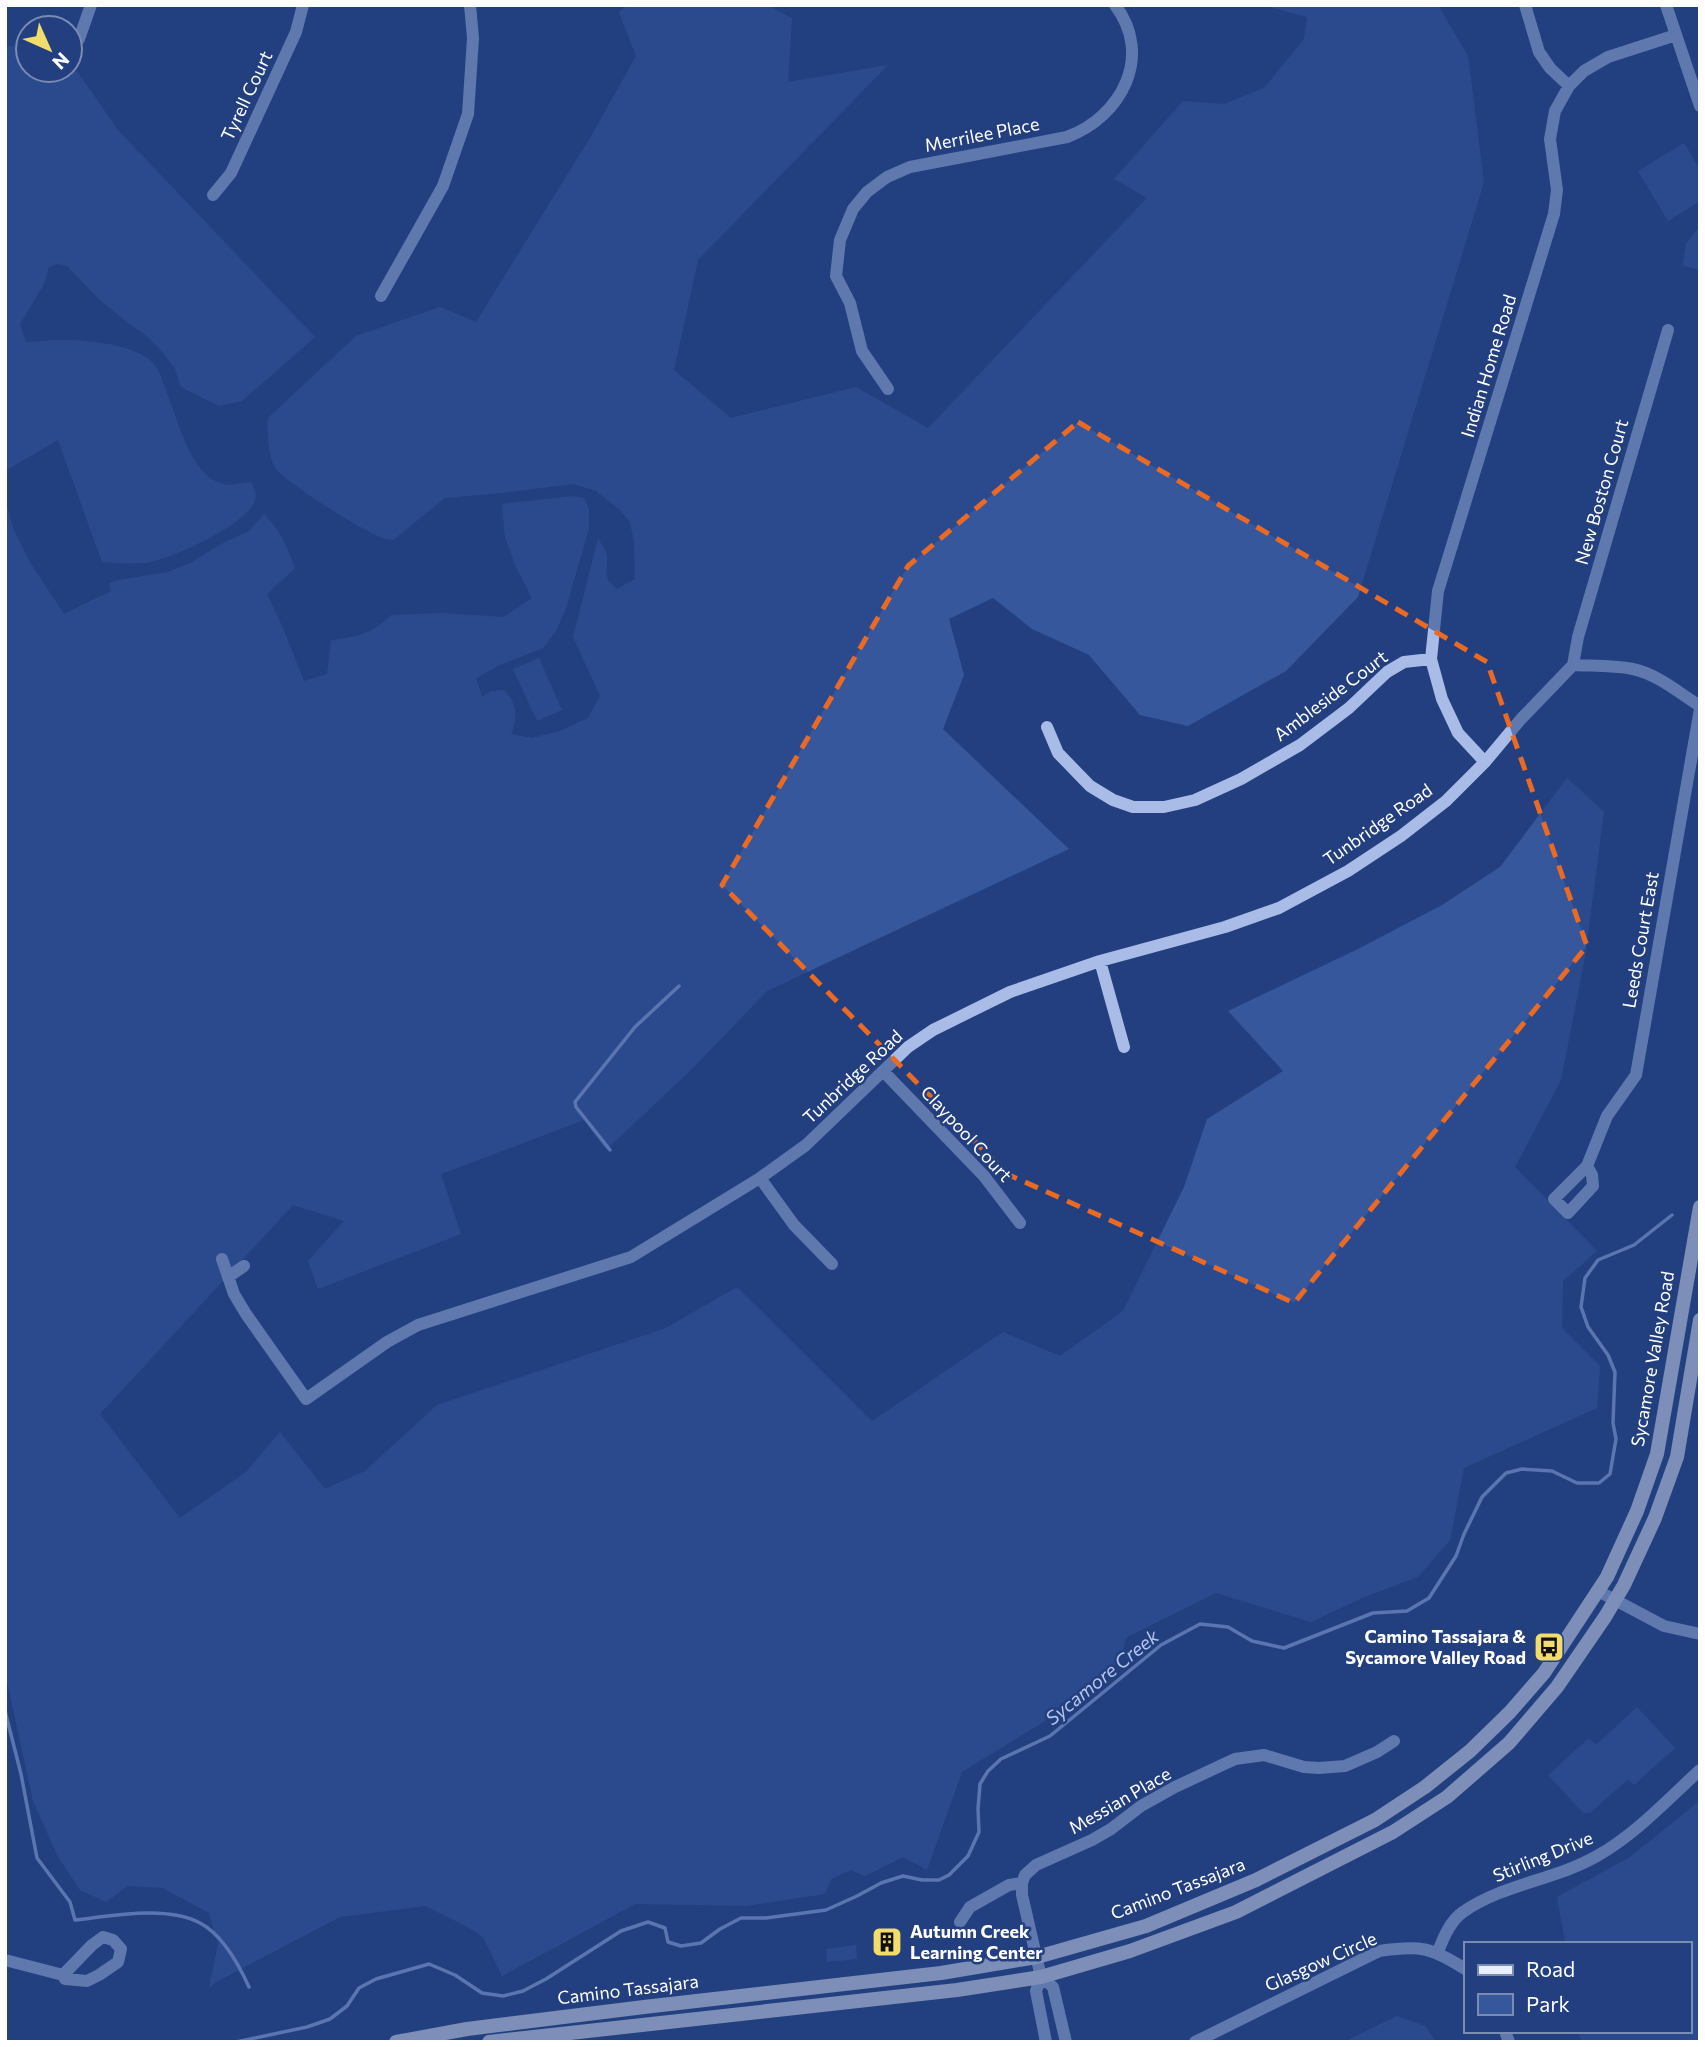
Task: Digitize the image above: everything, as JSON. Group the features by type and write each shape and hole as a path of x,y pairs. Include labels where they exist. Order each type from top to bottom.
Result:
{"main road":[{"name":"Sycamore Valley Road","path":"1598,1591 1637,1511 1657,1454 1696,1248 1700,1207"},
{"path":"1615,1599 1655,1518 1677,1457 1700,1320"},
{"name":"Camino Tassajara","path":"396,2042 467,2029 941,1973 1037,1957 1146,1926 1256,1880 1385,1813 1424,1787 1470,1751 1510,1712 1544,1673 1598,1591"},
{"name":"Camino Tassajara","path":"489,2042 957,1990 1041,1977 1130,1951 1236,1912 1393,1832 1447,1797 1509,1743 1557,1687 1615,1599"}],"street":[{"path":"84,25 91,5"},
{"name":"Tyrell Court","path":"213,195 230,173 296,32 303,5"},
{"path":"381,296 443,186 468,114 473,38 470,5"},
{"name":"Merrilee Place","path":"888,389 862,351 850,303 836,276 840,240 853,209 867,192 887,177 910,167 1067,137 1084,130 1104,116 1123,91 1132,66 1131,40 1122,15 1115,5"},
{"path":"1525,5 1538,52 1569,86"},
{"path":"1666,5 1699,101"},
{"name":"Indian Home Road","path":"1485,762 1458,733 1442,699 1431,659 1438,591 1554,214 1557,190 1550,139 1555,111 1569,86 1584,71 1608,57 1676,35"},
{"name":"New Boston Court","path":"1573,665 1578,637 1668,330"},
{"name":"Ambleside Court","path":"1048,727 1058,752 1090,786 1113,800 1133,807 1164,807 1195,800 1241,779 1300,745 1349,708 1387,672 1404,662 1431,659"},
{"path":"1573,665 1635,669 1653,676 1700,707"},
{"name":"Tunbridge Road","path":"222,1259 234,1294 246,1314 306,1399 387,1342 418,1325 631,1257 760,1178 806,1145 908,1047 933,1030 1010,992 1100,961 1225,928 1279,908 1348,871 1401,836 1446,801 1573,665"},
{"name":"Leeds Court East","path":"1587,1166 1607,1116 1636,1075 1700,707"},
{"path":"1100,961 1124,1047"},
{"name":"Claypool Court","path":"883,1071 984,1177 1020,1223"},
{"path":"760,1178 794,1225 832,1264"},
{"path":"228,1278 244,1266"},
{"path":"1598,1591 1664,1626 1700,1634"},
{"name":"Messian Place","path":"1022,1883 1025,1875 1036,1865 1092,1840 1152,1800 1235,1759 1264,1755 1304,1767 1345,1766 1394,1741"},
{"name":"Stirling Drive","path":"1438,1952 1443,1936 1461,1913 1491,1898 1596,1857 1642,1825 1700,1770"},
{"path":"960,1922 970,1907 1009,1885 1022,1883 1041,1977 1036,1991 1046,2042"},
{"name":"Glasgow Circle","path":"1195,2042 1379,1951 1402,1947 1422,1948 1438,1952 1464,1968"},
{"path":"5,1960 63,1975"},
{"path":"1041,1977 1053,1987 1066,2042"}],"highlighted area":[{"path":"1078,422 1487,662 1587,946 1294,1303 1007,1174 722,885 908,566"}],"green space":[{"path":"628,5 767,5 792,18 788,82 888,65 698,260 674,370 731,418 856,387 928,428 1147,198 1114,179 1183,101 1224,104 1264,88 1304,39 1307,17 1263,5 1438,5 1468,56 1484,182 1358,597 1286,671 1188,726 1140,715 1089,655 1032,629 993,598 949,619 964,675 943,729 1069,849 767,991 692,1069 606,1150 584,1120 441,1174 461,1234 318,1289 308,1261 344,1221 293,1205 100,1414 180,1518 246,1472 280,1432 325,1489 365,1471 437,1405 666,1328 737,1287 872,1421 1003,1332 1060,1356 1123,1311 1184,1187 1207,1119 1283,1071 1228,1011 1358,949 1442,905 1500,867 1567,778 1604,812 1585,957 1561,1080 1515,1167 1597,1251 1563,1281 1562,1328 1600,1366 1597,1408 1464,1468 1450,1540 1418,1577 1362,1598 1311,1622 1216,1593 1127,1637 1119,1661 1058,1713 962,1772 927,1870 903,1857 865,1876 851,1870 831,1879 825,1894 746,1906 635,1904 502,1976 483,1937 425,1906 340,1917 209,1988 218,1944 209,1913 163,1888 128,1886 106,1902 80,1890 57,1855 33,1801 5,1672 5,500 13,528 31,564 64,614 111,591 109,583 168,572 190,563 249,531 264,514 282,539 295,568 267,594 304,681 327,674 331,640 364,634 391,615 442,613 504,617 532,598 505,538 502,504 573,496 584,498 589,509 589,528 566,608 556,631 543,648 502,664 476,678 482,697 491,691 504,690 512,700 515,722 511,734 532,738 560,731 588,718 600,696 573,637 598,539 606,554 606,574 612,584 617,589 635,579 634,542 630,522 620,510 596,491 573,484 445,498 393,540 385,539 324,505 279,473 270,455 268,418 356,336 440,307 476,322 593,133 636,56 619,12"},
{"path":"14,45 14,84 84,84 84,81 118,130 315,337 242,401 219,406 181,387 175,369 147,336 100,300 67,266 57,264 49,267 44,284 20,324 26,342 94,342 122,347 144,356 159,372 187,445 202,470 212,479 224,484 251,482 254,489 254,502 237,521 192,547 151,562 102,562 58,440 5,471 5,47"},
{"path":"1684,143 1700,170 1700,201 1668,221 1638,171"},
{"path":"1700,226 1700,270 1683,266 1686,244"},
{"path":"539,658 562,710 537,721 513,669"},
{"path":"1637,1707 1675,1748 1634,1785 1628,1779 1590,1813 1583,1813 1548,1775 1589,1738 1596,1745"},
{"path":"1697,1803 1700,1806 1700,2042 1582,2042 1579,2033 1691,2033 1691,1942 1564,1942 1557,1897 1630,1857"},
{"path":"856,1945 857,1959 827,1962 826,1949"},
{"path":"1397,2016 1425,2026 1436,2042 1344,2042"}],"waterway":[{"path":"610,1150 576,1107 575,1102 635,1027 679,986"},
{"name":"Sycamore Creek","path":"236,2042 307,2027 330,2019 347,2006 359,1988 376,1979 429,1964 455,1975 482,1993 503,1996 523,1991 621,1931 648,1922 665,1928 668,1942 681,1946 701,1943 741,1918 766,1918 826,1910 881,1883 903,1876 939,1880 949,1875 968,1856 979,1832 980,1784 988,1771 1001,1759 1050,1736 1161,1645 1200,1624 1228,1627 1252,1641 1284,1648 1373,1613 1407,1611 1429,1598 1456,1556 1482,1497 1506,1473 1522,1469 1552,1471 1577,1483 1599,1483 1610,1474 1616,1439 1613,1423 1615,1372 1608,1355 1588,1327 1581,1307 1585,1278 1598,1260 1634,1245 1672,1215"},
{"path":"5,1667 5,1675"},
{"path":"5,1711 21,1774 37,1858 70,1902 75,1920 155,1913 172,1914 200,1923 223,1943 249,1987"}],"place":[{"name":"Camino Tassajara & Sycamore Valley Road","path":"1549,1647"},
{"name":"Autumn Creek Learning Center","path":"887,1942"}]}
